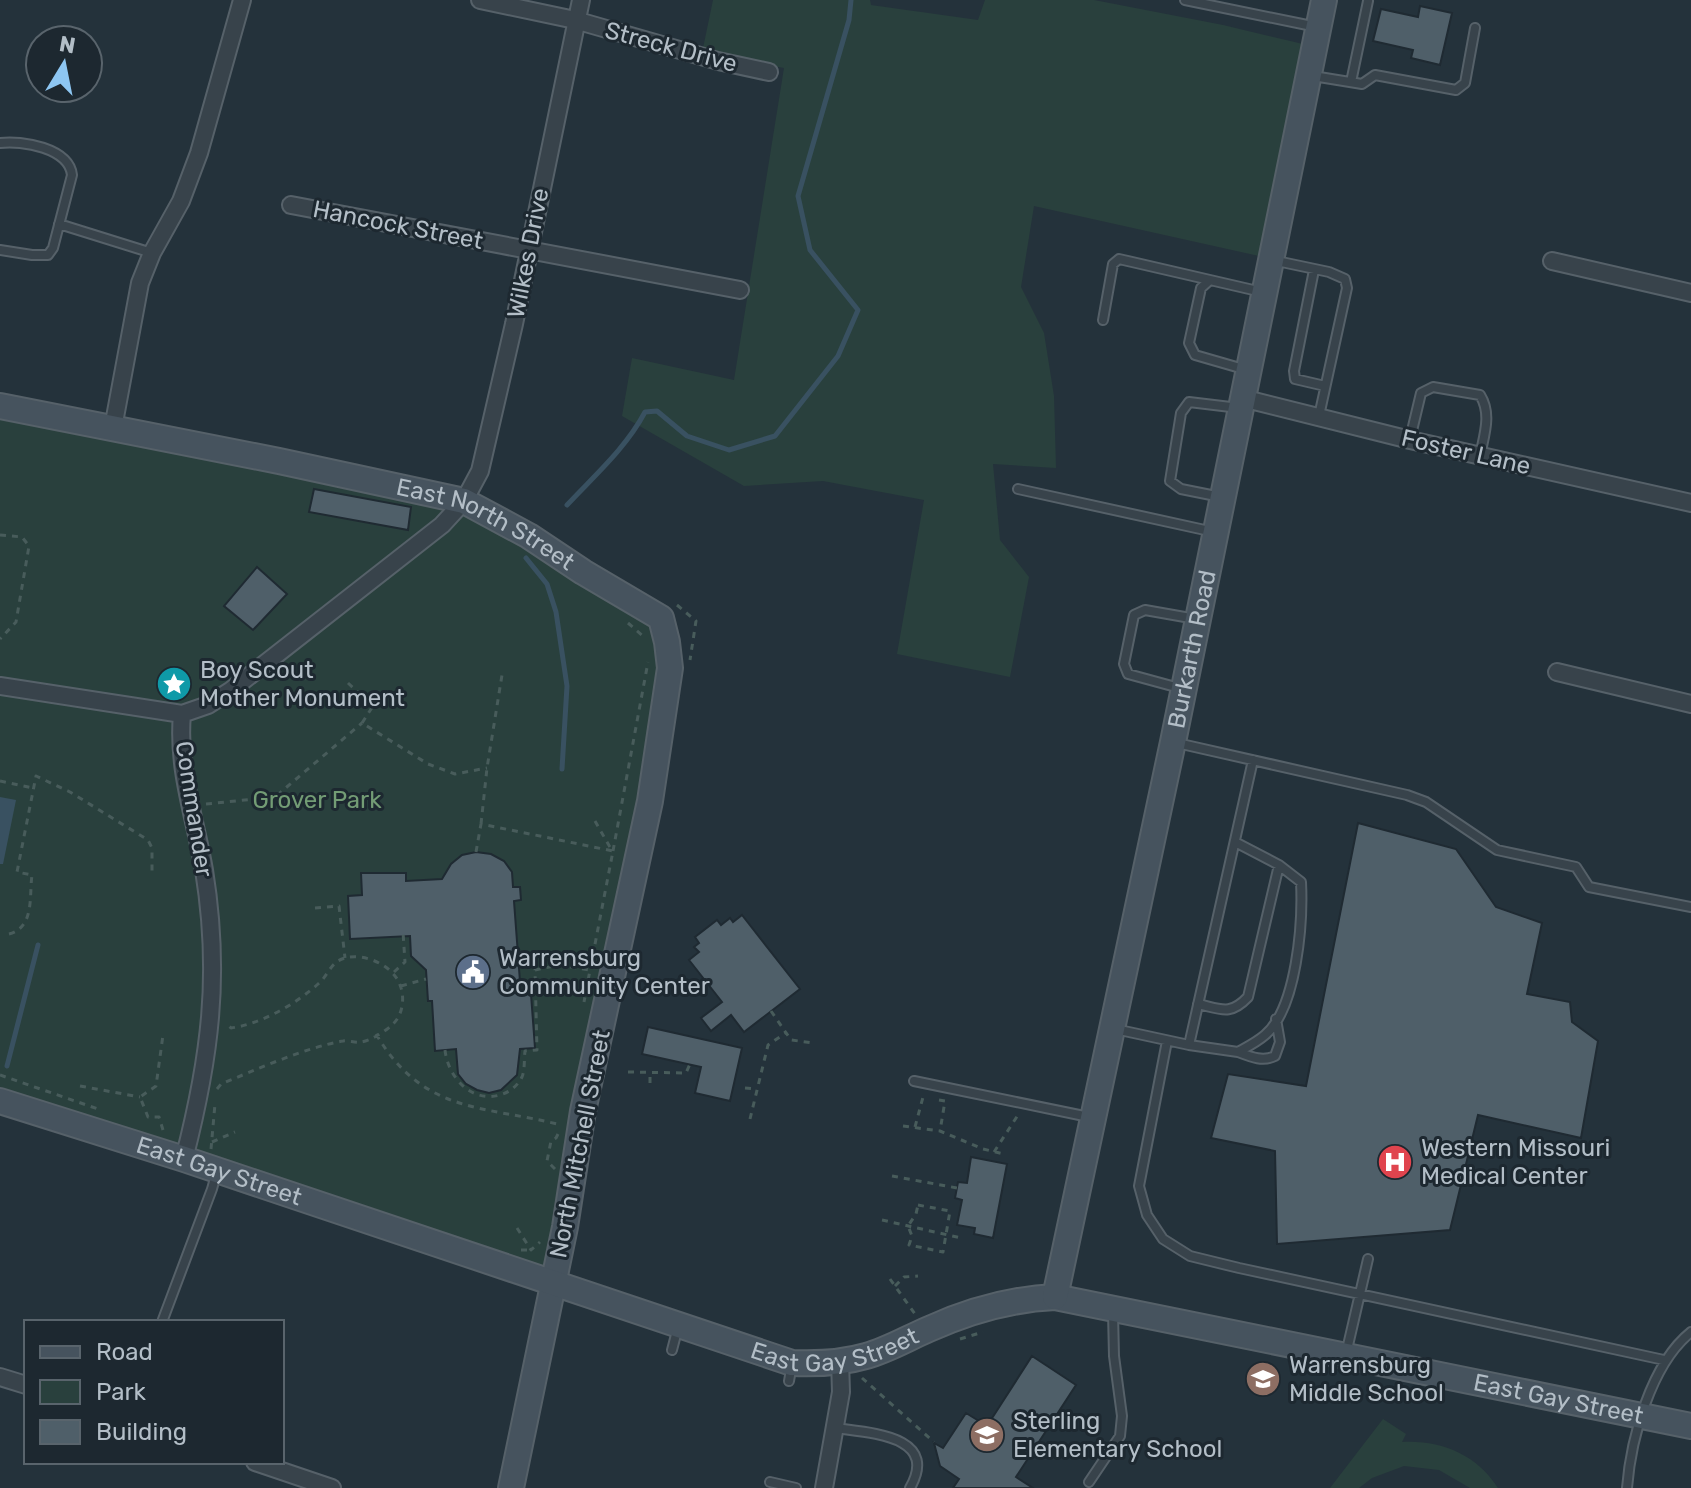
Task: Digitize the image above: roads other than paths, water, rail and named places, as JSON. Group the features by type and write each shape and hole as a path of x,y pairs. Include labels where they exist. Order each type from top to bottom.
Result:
{"main road":[{"name":"Burkarth Road","path":"1055,1297 1173,742 1324,0"},
{"name":"East North Street","path":"0,406 464,501 529,536 661,618 670,668 650,801"},
{"name":"North Mitchell Street","path":"511,1488 554,1283 583,1111 650,801"},
{"name":"East Gay Street","path":"0,1101 184,1159 214,1160 554,1283 675,1338 790,1372 875,1353 926,1330 1021,1299 1055,1297 1691,1426"}],"street":[{"path":"113,428 140,283 152,253 181,201 199,153 242,0"},
{"name":"Streck Drive","path":"480,0 575,20 718,61 769,72"},
{"name":"Wilkes Drive","path":"464,501 480,471 581,0"},
{"name":"Hancock Street","path":"291,205 740,290"},
{"path":"1552,261 1691,293"},
{"name":"Foster Lane","path":"1241,403 1319,416 1410,440 1691,503"},
{"name":"Commander","path":"184,1159 209,1044 213,971 204,869 181,762 182,714 208,705 230,691 442,525 464,501"},
{"path":"1557,672 1691,704"},
{"path":"0,686 182,714"},
{"path":"824,1488 841,1392 840,1361"},
{"path":"0,1377 24,1384"},
{"path":"261,1464 332,1488"}],"lane":[{"path":"1185,0 1318,28"},
{"path":"1351,82 1368,1"},
{"path":"1308,75 1362,84 1375,75 1456,90 1465,83 1475,28"},
{"path":"0,143 22,144 62,156 72,175 53,248 48,255 0,250"},
{"path":"59,224 152,253"},
{"path":"1103,320 1113,264 1119,259 1264,292"},
{"path":"1270,260 1329,272 1345,279 1347,288 1319,416"},
{"path":"1314,270 1294,371 1295,379 1325,386"},
{"path":"1210,280 1201,288 1189,343 1195,355 1248,370"},
{"path":"1410,440 1421,393 1433,387 1480,395 1486,404 1487,414 1480,456"},
{"path":"1222,497 1181,489 1170,481 1181,413 1189,402 1241,403"},
{"path":"1018,489 1215,532"},
{"path":"1183,689 1128,674 1124,664 1130,623 1134,615 1145,610 1197,619"},
{"path":"1173,742 1407,795 1426,802 1497,850 1576,867 1589,887 1691,907"},
{"path":"1189,1045 1253,760"},
{"path":"1235,842 1279,865 1301,882 1303,913 1284,1009 1266,1034 1238,1052"},
{"path":"1198,1004 1225,1010 1238,1008 1248,997 1279,865"},
{"path":"1113,1028 1268,1059 1275,1056 1280,1042 1276,1019"},
{"path":"1167,1041 1139,1186 1147,1215 1163,1239 1190,1256 1664,1360"},
{"path":"914,1081 1093,1117"},
{"path":"163,1320 212,1189 214,1160"},
{"path":"1345,1354 1368,1259"},
{"path":"1089,1482 1120,1436 1122,1416 1114,1356 1113,1308"},
{"path":"1627,1488 1628,1472 1643,1416 1664,1360 1691,1332"},
{"path":"834,1428 891,1437 907,1444 917,1459 918,1474 910,1488"},
{"path":"770,1482 796,1488"}],"water":[{"path":"0,797 16,800 3,864 0,864"}],"waterway":[{"path":"567,505 619,450 645,412 657,411 687,436 729,450 775,436 838,356 858,310 810,250 798,196 849,20 851,0"},
{"path":"526,558 547,584 556,612 567,686 562,769"},
{"path":"7,1066 38,945"}],"place":[{"name":"Boy Scout Mother Monument","path":"174,684"},
{"name":"Warrensburg Community Center","path":"473,972"},
{"name":"Western Missouri Medical Center","path":"1395,1162"},
{"name":"Warrensburg Middle School","path":"1263,1379"},
{"name":"Sterling Elementary School","path":"987,1435"}],"park label":[{"name":"Grover Park","path":"317,800"}]}
